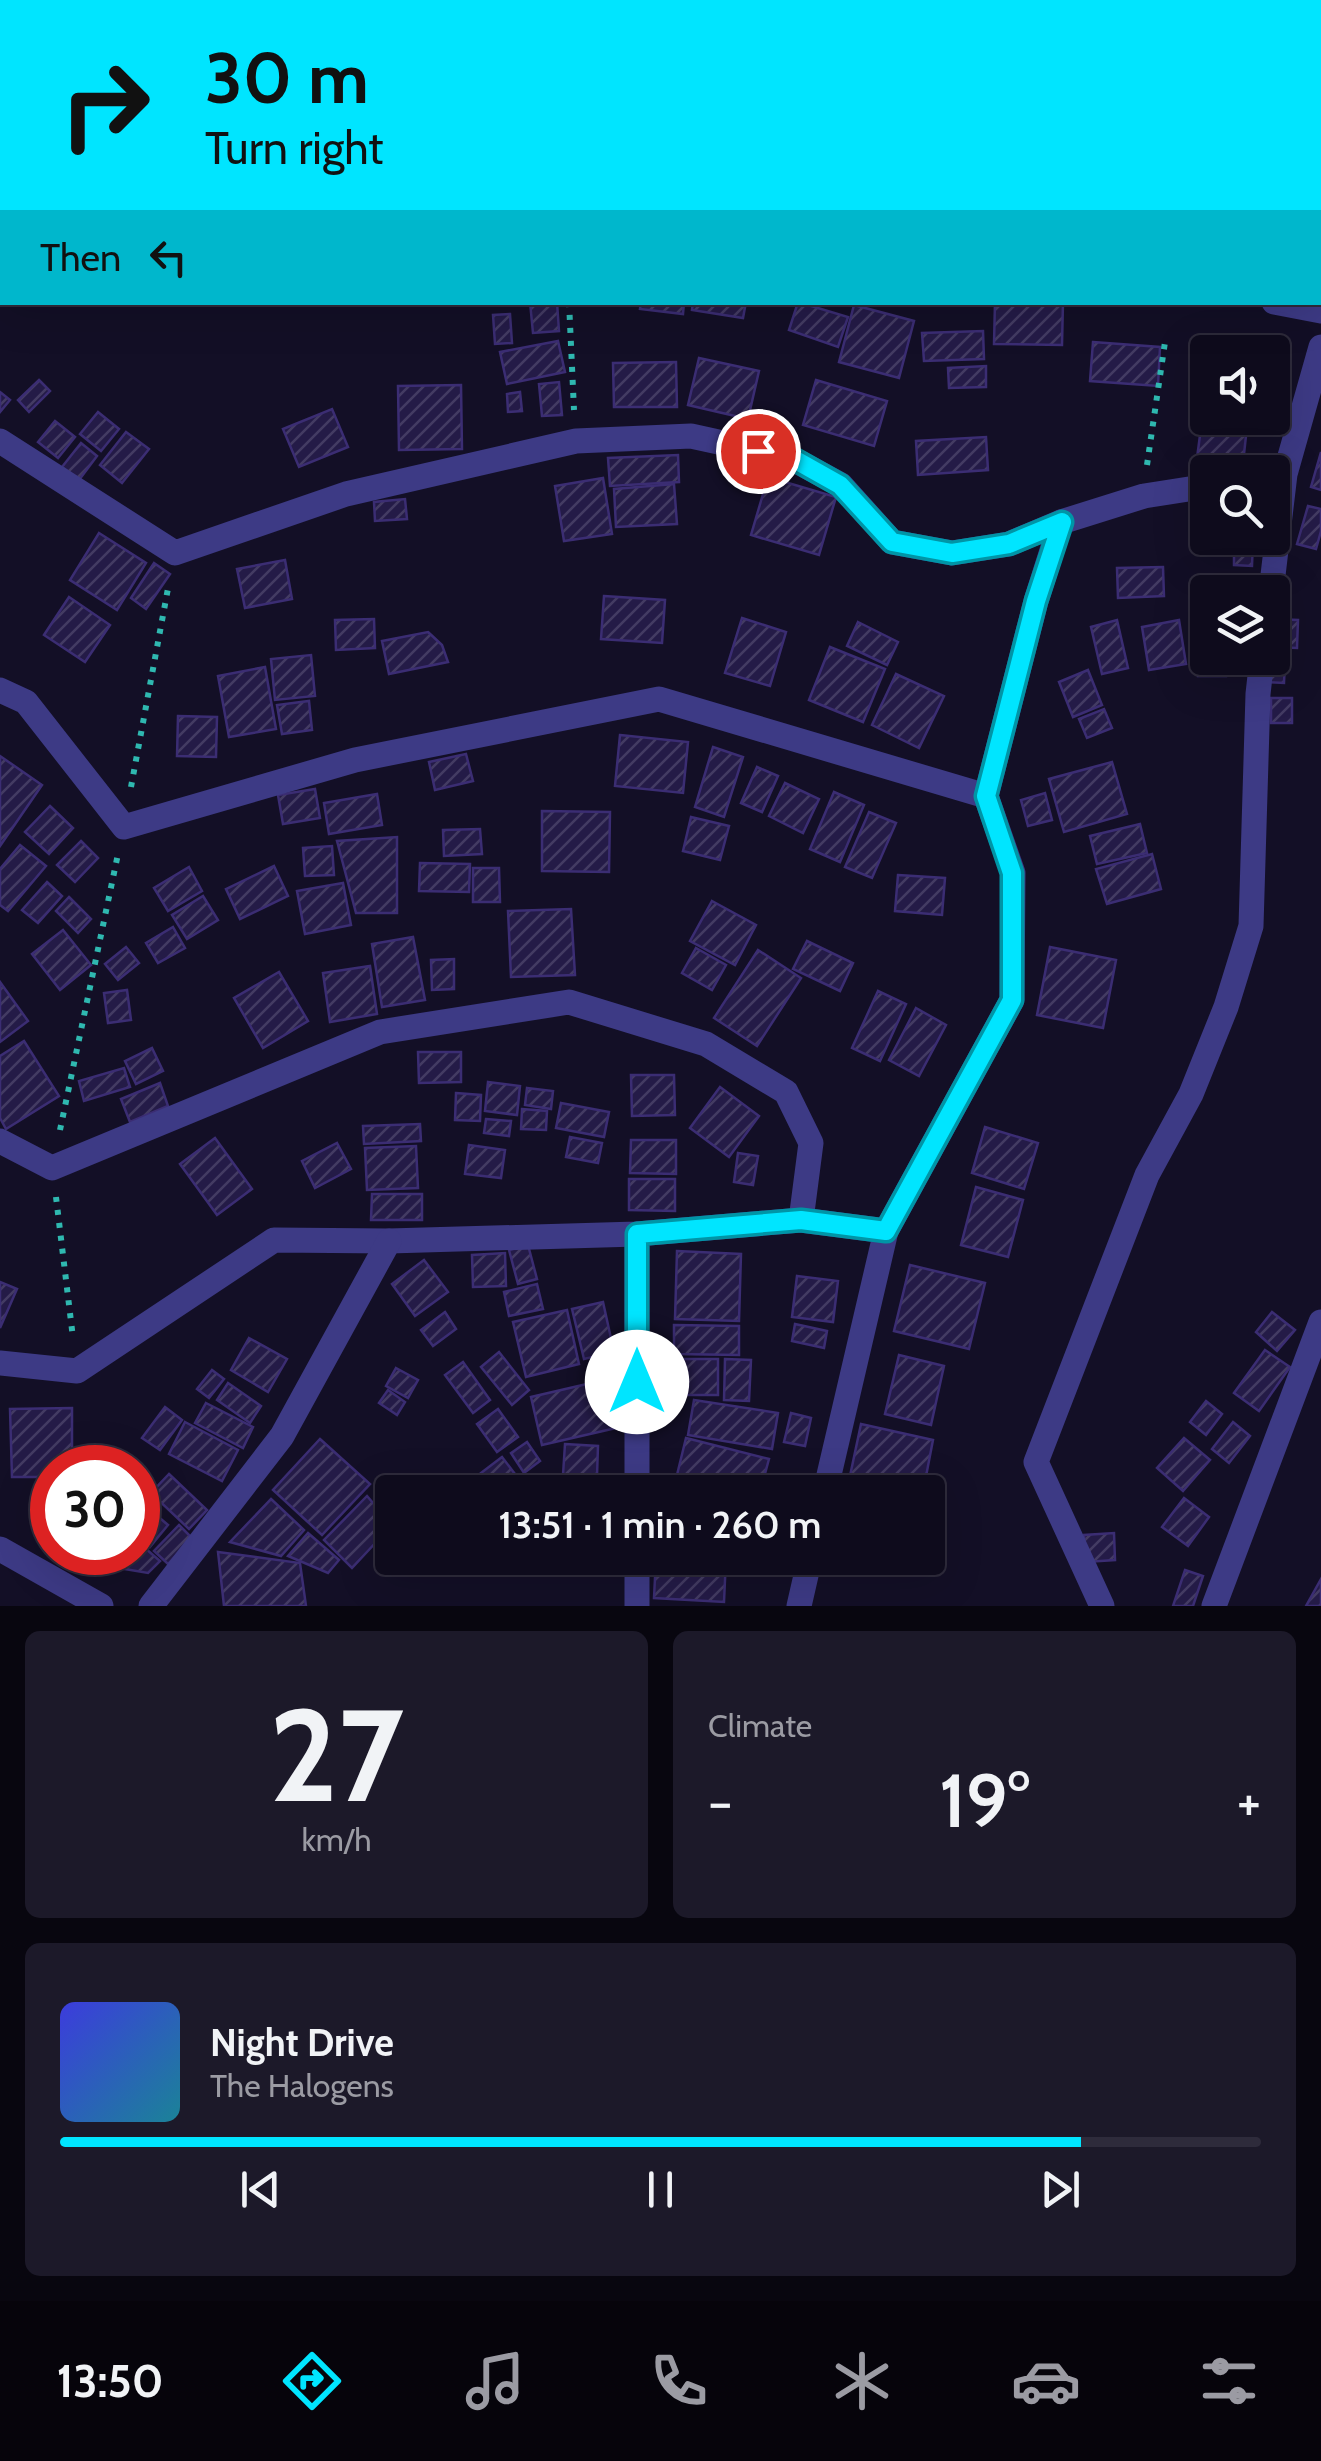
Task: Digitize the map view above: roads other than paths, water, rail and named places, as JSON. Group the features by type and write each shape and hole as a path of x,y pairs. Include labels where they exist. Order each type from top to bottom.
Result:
{"street":[{"path":"1288,305 1321,312"},
{"path":"1286,455 1321,347"},
{"path":"0,441 175,553 346,494 576,441 691,436 792,458 840,485 892,542 952,553 1009,544 1144,496 1190,489"},
{"path":"830,1475 886,1231 1012,1000 1012,873 986,796 1036,601 1062,522"},
{"path":"1102,1606 1036,1462 1147,1175 1190,1094 1226,1007 1251,926 1260,675"},
{"path":"0,690 26,702 124,827 355,760 659,700 986,796"},
{"path":"0,1141 52,1168 380,1032 569,1002 706,1044 786,1092 811,1143 801,1220"},
{"path":"0,1362 77,1371 274,1240 637,1234 801,1220 886,1231"},
{"path":"637,1234 637,1475"},
{"path":"151,1606 282,1436 389,1241"},
{"path":"1214,1606 1321,1322"},
{"path":"0,1548 59,1597 101,1606"},
{"path":"637,1575 637,1606"},
{"path":"799,1606 806,1575"}]}
